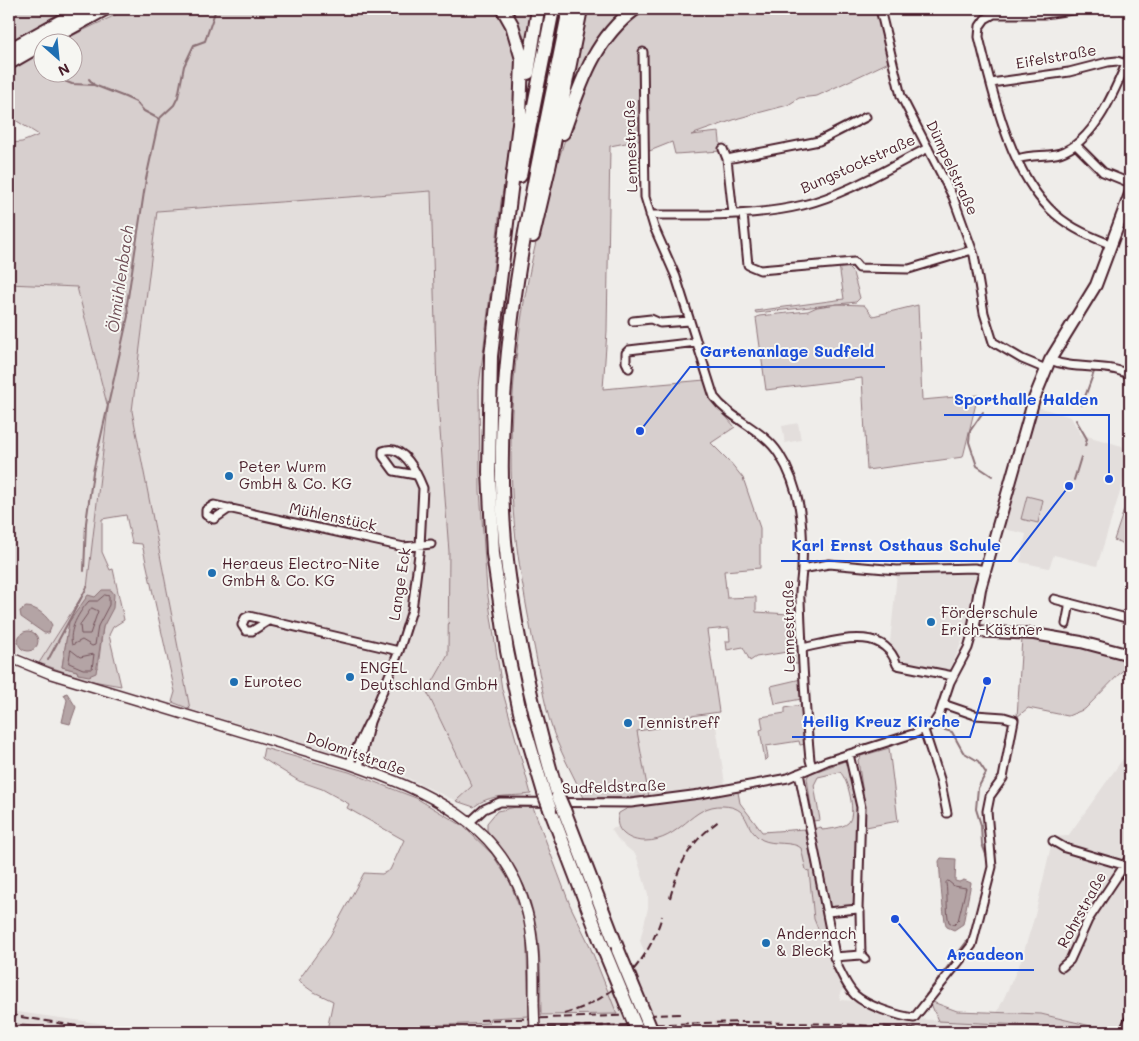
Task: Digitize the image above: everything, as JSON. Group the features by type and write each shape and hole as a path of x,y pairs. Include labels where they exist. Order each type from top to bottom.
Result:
{"highway":[{"path":"9,50 83,9"},
{"path":"64,32 105,9"},
{"path":"71,28 114,9"},
{"path":"503,9 512,25 522,59 520,115"},
{"path":"538,9 520,115 491,356 489,472 493,554 515,692 545,796 604,950 638,1032"},
{"path":"505,247 537,98 553,9"},
{"path":"568,9 526,231 511,325 502,442 505,539 523,666 536,722 558,796 652,1032"},
{"path":"516,298 550,168 581,9"},
{"path":"550,168 592,58 612,29 635,9"},
{"path":"9,63 32,50"}],"main road":[{"path":"1130,194 1096,285 1048,364 1018,449 985,570 973,631 1044,635 1081,642 1130,656"},
{"path":"1124,1032 1130,1021"}],"street":[{"name":"Dümpelstraße","path":"880,9 901,96 953,197 972,250 984,313 993,342 1014,355 1048,364"},
{"path":"1080,9 1044,14 1001,13 984,19 980,26 979,37 1008,138 1034,190 1054,214 1085,235 1112,246"},
{"name":"Lennestraße","path":"643,52 644,181 650,215 670,260 714,397 724,409 741,419 776,449 794,485 800,512 802,569 799,591 812,767"},
{"path":"1018,159 1026,156 1058,154 1076,145 1094,126 1130,55"},
{"name":"Eifelstraße","path":"991,83 1062,74 1108,62 1118,61 1126,64"},
{"path":"727,159 819,141 866,117"},
{"path":"1076,145 1103,172 1130,183"},
{"name":"Bungstockstraße","path":"650,215 743,214 812,202 865,180 928,148"},
{"path":"723,149 727,159 733,214"},
{"path":"743,214 748,265 760,270 854,262 859,268 909,269 972,250"},
{"path":"633,321 651,320 660,323 690,321"},
{"path":"629,368 626,362 626,353 629,350 697,342"},
{"path":"1048,364 1114,369 1130,376"},
{"name":"Lange Eck","path":"358,767 370,722 399,651 412,610 420,546 423,488 404,454 397,450 383,451 383,456 394,471 416,476"},
{"name":"Mühlenstück","path":"230,508 404,546 431,544"},
{"path":"802,569 829,564 897,570 974,568 985,570"},
{"path":"1054,599 1130,619"},
{"path":"1066,624 1070,603"},
{"path":"268,621 399,651"},
{"path":"947,813 940,778 924,730 937,719 953,676 968,648 973,631"},
{"path":"802,648 871,638 885,647 897,665 953,676"},
{"name":"Dolomitstraße","path":"9,657 51,674 358,767 424,793 470,822 485,836 504,861 521,895 530,928 534,960 535,1032"},
{"path":"799,774 827,912 834,957 842,975 860,998 898,1015 914,1018 972,945 992,866 987,810 990,796 1003,778 1014,720 1004,716 975,715 943,704"},
{"name":"Lange Eck","path":"348,764 363,732 370,722"},
{"name":"Sudfeldstraße","path":"470,822 484,809 500,802 643,802 764,782 799,774 812,767 924,730"},
{"path":"834,957 863,957 860,912 858,909 861,807 849,754"},
{"name":"Rohrstraße","path":"1053,841 1065,848 1123,865"},
{"name":"Rohrstraße","path":"1062,967 1070,960 1088,920 1130,857"},
{"path":"827,912 858,909"}],"shaded area":[{"path":"9,9 68,9 9,42"},
{"path":"128,9 498,9 516,49 518,97 501,202 479,387 480,490 487,590 502,689 531,794 487,799 474,807 456,801 472,786 427,692 448,655 449,552 437,390 431,191 157,211 132,411 190,709 172,702 175,692 142,544 132,543 126,515 102,519 102,552 110,570 113,569 124,620 113,627 109,635 121,686 87,680 39,663 87,588 108,408 77,287 9,284 9,143 22,142 39,135 9,116 9,71 32,58 32,82 82,82 82,32 80,32","holes":["99,595 110,611 103,627 98,667 78,674 77,671 62,667 69,622"]},
{"path":"508,9 533,9 525,58"},
{"path":"585,9 626,9 613,20 586,60 563,123"},
{"path":"642,9 878,9 889,62 817,96 799,98 788,105 739,118 691,135 719,132 721,151 675,154 672,142 647,152 647,139 610,146 607,331 603,389 705,380 715,404 735,427 711,443 743,478 760,528 760,568 724,571 727,598 756,597 756,612 789,614 790,608 798,608 799,664 795,664 793,651 756,657 750,661 743,647 727,650 726,641 730,641 729,628 707,630 719,712 670,719 671,726 637,731 649,797 584,798 550,722 525,600 513,510 512,407 521,321 528,278 548,195 567,134 589,74 599,56 625,23"},
{"path":"431,191 437,390 449,552 448,655 427,692 472,786 456,801 393,771 190,709 132,411 157,211"},
{"path":"848,264 849,269 853,273 860,298 856,302 756,313 755,311 844,299 839,265"},
{"path":"9,284 77,287 108,408 87,588 39,663 9,647"},
{"path":"837,304 864,305 873,316 918,305 922,400 978,395 963,457 867,470 862,378 766,390 756,318 759,316 808,311 817,307"},
{"path":"1038,407 1071,417 1080,434 1122,446 1130,460 1097,566 1054,555 1049,568 1020,562 1026,534 1004,529 1015,480"},
{"path":"798,423 801,440 785,443 782,426"},
{"path":"1130,492 1130,546 1114,540"},
{"path":"1027,496 1043,500 1038,523 1021,519"},
{"name":"Förderschule Erich-Kästner","path":"976,571 978,580 967,629 949,673 900,666 889,652 897,574"},
{"path":"1042,637 1130,659 1130,663 1085,709 1068,716 1028,708 1017,717 1022,638"},
{"path":"801,679 801,699 775,704 771,686"},
{"path":"800,705 802,707 805,744 800,745 799,741 766,746 768,758 765,761 760,730 763,729 761,717 785,713 785,708"},
{"path":"715,719 725,784 649,797 637,731"},
{"path":"264,748 349,772 416,798 463,826 492,854 510,882 526,926 529,1016 490,1018 489,1023 327,1030 333,1001 312,991 298,981 330,936 364,873 382,874 390,870 404,840 347,808 349,804 322,789 299,781 262,758"},
{"path":"889,748 898,821 866,827 858,760 861,756"},
{"path":"1130,749 1130,1005 1116,1031 1041,1014 997,1013 1021,961 1035,915 1053,837 1068,836"},
{"path":"845,761 850,766 858,812 856,907 835,909 829,906 813,829 821,827 822,830 832,829 848,823 851,819 852,805 846,782 840,772 818,777 814,785 820,820 813,821 807,778 809,774"},
{"path":"738,792 740,803 762,832 797,830 809,870 814,919 825,950 845,988 840,992 840,1000 858,1001 883,1012 882,1017 1021,1025 1083,1032 72,1032 9,1022 9,1011 105,1024 186,1030 391,1027 489,1023 489,1018 603,1015 603,993 628,974 645,953 640,941 648,908 648,894 636,855 619,841 611,829 618,827 619,813 628,808"},
{"path":"738,792 740,803 762,832 805,829 833,966 814,919 809,871 806,870 801,848 798,846 762,840 753,832 742,813 732,807 712,807 694,816 668,835 645,841 626,836 618,824 619,813 628,808"},
{"path":"516,807 533,807 570,905 589,944 617,1014 541,1015 539,945 533,911 520,878 487,830 487,823 497,811"},
{"path":"930,1001 957,1011 1041,1014 1116,1032 1083,1032 1021,1025 938,1021"},
{"path":"9,1022 17,1024 72,1032 9,1032"}],"water":[{"path":"102,590 111,590 114,594 113,608 103,627 96,673 89,676 78,674 77,671 62,667 69,622 88,595 95,597"},
{"path":"26,607 38,610 47,618 52,625 49,633 44,633 21,617 20,611"},
{"path":"24,631 32,631 38,637 38,645 32,651 24,651 18,645 18,637"},
{"path":"67,693 76,707 70,724 62,722 67,700 64,694"},
{"path":"941,858 956,859 955,881 964,880 971,883 963,924 954,930 947,927 944,916 939,861"}],"waterway":[{"name":"Ölmühlenbach","path":"84,571 86,523 93,472 128,316 127,304 146,179 159,119 174,105 178,97 184,66 194,45 205,41 216,9"},
{"path":"89,79 94,85"},
{"path":"67,82 94,85 125,97 136,102 144,111 159,119"},
{"path":"1082,405 1094,372"},
{"path":"983,412 970,431 969,442 977,466 992,476"},
{"path":"1076,420 1087,439 1085,446"},
{"path":"1074,480 1081,457"},
{"name":"Ölmühlenbach","path":"48,660 87,587"},
{"path":"942,729 952,732 963,752 978,761 986,773 978,788 976,809 981,825 982,844 989,869"},
{"path":"926,995 971,936"}],"railway":[{"path":"670,898 687,854 709,828 720,820"},
{"path":"564,1014 598,1000 626,978 648,950 662,916"},
{"path":"480,1020 682,1014"},
{"path":"9,1015 102,1030 136,1032"},
{"path":"368,1032 744,1022 839,1024 972,1032"}],"place":[{"name":"Gartenanlage Sudfeld","path":"640,431"},
{"name":"Peter Wurm GmbH & Co. KG","path":"229,476"},
{"name":"Sporthalle Halden","path":"1109,479"},
{"name":"Karl Ernst Osthaus Schule","path":"1069,486"},
{"name":"Heraeus Electro-Nite GmbH & Co. KG","path":"212,573"},
{"name":"Förderschule Erich-Kästner","path":"931,622"},
{"name":"ENGEL Deutschland GmbH","path":"350,677"},
{"name":"Heilig Kreuz Kirche","path":"987,681"},
{"name":"Eurotec","path":"234,682"},
{"name":"Tennistreff","path":"628,723"},
{"name":"Arcadeon","path":"895,919"},
{"name":"Andernach & Bleck","path":"766,943"}]}
